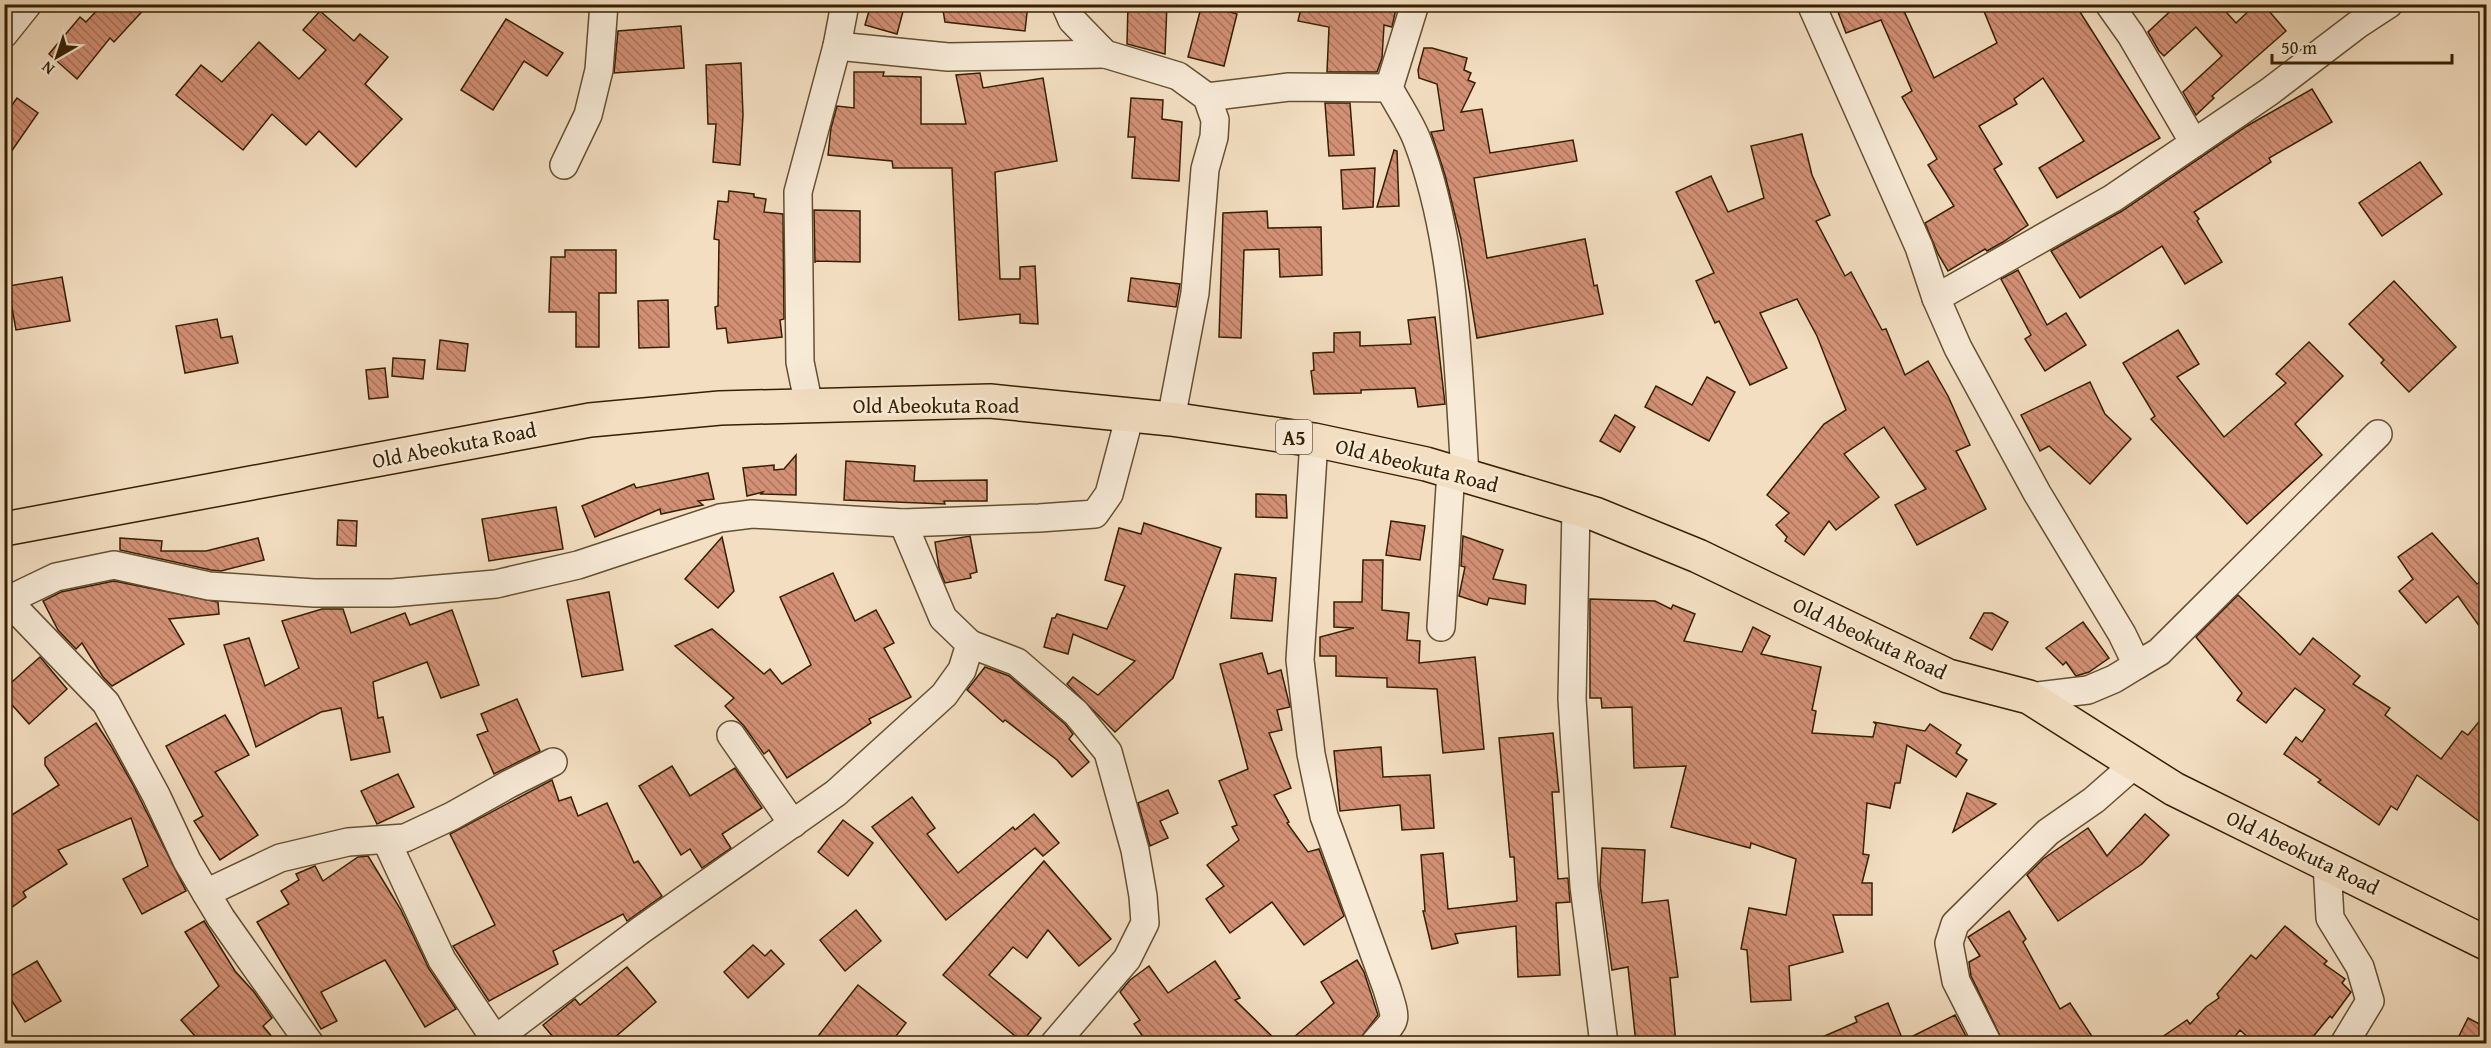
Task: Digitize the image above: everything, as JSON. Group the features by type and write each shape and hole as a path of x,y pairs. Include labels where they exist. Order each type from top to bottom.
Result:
{"highway":[{"name":"Old Abeokuta Road","path":"4,529 590,420 720,408 990,401 1170,419 1314,440 1458,473 1576,508 1698,556 1948,676 2029,697 2174,789 2487,943"}],"street":[{"path":"4,34 28,4"},
{"path":"564,165 588,115 599,70 604,4"},
{"path":"809,406 800,362 798,192 837,46 845,4"},
{"path":"1065,4 1072,20 1105,54"},
{"path":"1415,4 1389,88 1420,148 1431,181 1445,250 1457,357 1458,473 1441,627"},
{"path":"1811,4 1919,247 1936,298 1958,348 2037,493 2122,634 2137,665"},
{"path":"2109,4 2131,35 2194,143"},
{"path":"1936,298 2113,198 2269,92 2388,4"},
{"path":"837,46 948,57 1105,54 1178,76 1208,97 1215,120 1214,137 1205,169 1195,292 1170,419"},
{"path":"1208,97 1289,87 1389,88"},
{"path":"310,1044 221,918 206,893 187,861 156,795 106,703 6,599 56,577 114,566 209,586 314,593 392,593 496,584 578,566 720,518 752,514 903,523 1039,519 1095,514 1109,494 1130,415"},
{"path":"2029,697 2088,690 2115,679 2158,652 2378,434"},
{"path":"1314,440 1300,660 1311,754 1324,816 1395,1016 1391,1027 1374,1044"},
{"path":"1576,508 1572,699 1584,886 1604,1044"},
{"path":"903,523 944,618 970,644 1017,662 1076,713 1108,752 1135,850 1145,923 1127,959 1054,1044"},
{"path":"386,840 442,960 492,1041 641,930 836,794 944,695 962,670 970,644"},
{"path":"731,735 793,824"},
{"path":"206,893 280,858 348,842 405,837 553,762"},
{"path":"1988,1044 1956,981 1949,943 1955,924 2048,832 2094,800 2135,765"},
{"path":"2327,864 2330,918 2360,967 2370,1001 2344,1044"}],"building":[{"path":"103,4 149,4 114,42 110,38 77,79 49,54 80,17 86,22"},
{"path":"871,4 905,4 897,34 865,25"},
{"path":"942,4 1028,4 1025,31 945,22"},
{"path":"1128,4 1167,4 1165,54 1127,44"},
{"path":"1202,4 1237,14 1224,66 1188,57"},
{"path":"1302,4 1397,4 1392,27 1384,25 1382,58 1377,72 1327,72 1329,27 1298,21"},
{"path":"1835,4 1916,4 1904,11 1934,78 1997,43 1981,4 2075,4 2160,138 2057,198 2039,168 2084,141 2043,78 2014,99 2017,104 1979,126 2002,164 1994,169 2028,225 2003,242 1987,251 1985,249 1948,271 1925,223 1954,206 1928,165 1937,159 1902,97 1912,91 1881,20 1846,33"},
{"path":"2178,4 2219,4 2236,23 2256,4 2263,4 2286,31 2212,96 2214,98 2196,115 2183,92 2222,56 2196,27 2164,56 2159,51 2148,32"},
{"path":"320,11 354,41 360,34 388,57 365,84 402,119 356,167 319,131 306,145 272,114 243,150 176,95 201,65 222,82 259,42 299,79 326,50 303,30"},
{"path":"506,19 563,53 547,76 524,61 493,110 461,90"},
{"path":"681,26 684,68 614,73 618,31"},
{"path":"1424,48 1432,48 1467,58 1464,70 1471,73 1468,80 1475,83 1461,112 1482,109 1490,153 1573,140 1577,161 1474,178 1487,258 1585,239 1594,286 1597,285 1603,314 1477,338 1461,239 1445,175 1431,132 1444,130 1437,84 1419,78 1418,70"},
{"path":"741,63 743,115 740,165 713,162 716,124 708,124 706,65"},
{"path":"854,72 884,72 883,76 921,77 921,124 966,124 956,75 980,73 983,88 1043,78 1057,161 995,172 1000,279 1020,279 1020,267 1035,266 1038,324 1020,323 1020,314 959,320 952,168 893,168 892,161 828,155 831,128 837,106 854,108"},
{"path":"2312,89 2332,122 2269,158 2271,162 2194,212 2222,262 2185,284 2162,246 2080,298 2051,251 2122,211 2247,126"},
{"path":"17,98 38,113 4,162 4,116"},
{"path":"1131,98 1163,100 1162,119 1182,122 1179,181 1132,178 1135,137 1128,137"},
{"path":"1325,103 1350,103 1354,155 1329,156"},
{"path":"1802,134 1812,175 1830,215 1816,221 1845,276 1851,272 1882,330 1886,329 1905,375 1928,361 1948,396 1970,445 1956,451 1986,509 1917,545 1895,505 1926,489 1884,427 1844,454 1879,497 1836,530 1829,521 1804,555 1785,541 1787,537 1776,525 1789,513 1767,495 1824,424 1846,410 1817,336 1797,299 1760,313 1787,368 1750,385 1719,321 1715,323 1696,281 1714,273 1676,192 1711,176 1728,212 1764,198 1751,146"},
{"path":"1394,150 1397,151 1399,206 1377,207"},
{"path":"2420,162 2442,194 2382,236 2359,203"},
{"path":"1375,168 1373,207 1343,209 1341,170"},
{"path":"729,191 754,194 754,197 766,199 764,212 783,214 784,319 780,320 782,337 728,343 726,328 717,329 715,307 718,306 719,240 714,239 718,201 728,202"},
{"path":"814,210 860,211 860,262 815,261 815,263"},
{"path":"1267,211 1268,228 1321,227 1322,275 1280,277 1279,249 1244,250 1241,338 1219,337 1223,213"},
{"path":"565,250 616,250 616,293 599,293 599,347 576,347 576,312 549,312 551,257 565,257"},
{"path":"2018,270 2047,325 2066,313 2086,345 2045,371 2025,339 2031,335 2001,279"},
{"path":"62,277 70,321 16,330 8,286"},
{"path":"1131,278 1180,284 1176,307 1128,301"},
{"path":"2394,281 2456,347 2409,392 2381,363 2384,360 2349,324"},
{"path":"668,300 669,347 639,348 638,301"},
{"path":"1435,317 1445,404 1418,407 1415,388 1314,394 1311,371 1314,370 1313,353 1334,352 1334,333 1360,332 1360,346 1411,344 1408,320"},
{"path":"217,319 221,338 232,336 238,363 185,373 176,326"},
{"path":"2178,330 2199,364 2177,377 2224,437 2286,383 2276,374 2309,342 2343,376 2295,424 2322,455 2247,524 2151,419 2155,416 2123,363"},
{"path":"440,340 468,344 465,371 437,369"},
{"path":"393,358 425,360 423,379 392,376"},
{"path":"385,368 388,397 369,399 366,370"},
{"path":"1707,377 1735,392 1709,441 1645,407 1656,386 1692,405"},
{"path":"2090,382 2105,414 2131,439 2090,484 2049,446 2040,451 2021,415"},
{"path":"1615,415 1635,427 1620,452 1600,441"},
{"path":"796,455 796,495 761,494 763,492 747,496 743,468 774,465 774,470 784,469"},
{"path":"846,461 915,466 914,481 987,480 987,501 944,501 945,504 844,500"},
{"path":"708,473 714,499 698,501 703,505 661,514 660,509 595,537 582,506 634,484 636,488"},
{"path":"1256,494 1286,495 1287,518 1256,517"},
{"path":"556,507 563,549 489,561 482,519"},
{"path":"338,520 357,521 356,546 337,545"},
{"path":"1391,521 1425,526 1420,560 1386,555"},
{"path":"1144,523 1221,548 1173,678 1115,732 1067,684 1073,677 1098,695 1135,661 1073,634 1068,654 1044,647 1052,618 1055,618 1057,614 1107,629 1125,586 1105,580 1119,528 1141,534"},
{"path":"2432,533 2477,584 2487,577 2487,637 2458,596 2426,623 2399,591 2413,579 2398,557"},
{"path":"970,536 977,572 970,574 971,578 945,583 939,568 935,542"},
{"path":"1463,536 1503,550 1493,579 1526,585 1525,604 1489,598 1487,605 1459,596 1465,567 1461,566"},
{"path":"722,537 734,591 718,608 685,579"},
{"path":"120,538 162,541 161,551 206,551 258,538 264,560 221,571 211,570 120,550"},
{"path":"1363,560 1383,560 1382,610 1409,613 1407,640 1420,641 1419,663 1475,657 1484,749 1443,753 1437,689 1387,687 1387,678 1336,676 1336,656 1320,656 1320,637 1354,628 1334,627 1334,602 1362,602"},
{"path":"833,573 855,621 876,610 894,643 884,648 911,697 869,719 871,723 787,778 769,750 764,754 744,726 725,706 734,698 675,646 712,629 764,674 770,669 782,684 811,665 780,597"},
{"path":"1235,574 1276,578 1272,621 1231,618"},
{"path":"114,581 218,602 219,614 169,619 184,644 112,686 103,677 82,643 76,649 58,630 43,601 61,592"},
{"path":"609,592 623,670 582,677 567,600"},
{"path":"2238,595 2300,655 2313,638 2360,676 2353,684 2390,708 2385,715 2441,759 2462,731 2468,735 2487,712 2487,827 2417,775 2397,810 2391,806 2379,825 2318,782 2321,780 2284,754 2296,737 2302,742 2325,710 2295,688 2266,723 2237,700 2242,693 2196,637"},
{"path":"1590,599 1655,601 1671,609 1673,605 1695,614 1684,641 1742,652 1753,627 1770,636 1761,654 1821,667 1812,710 1816,711 1812,733 1873,737 1876,724 1873,722 1925,731 1930,724 1961,745 1956,753 1967,760 1956,777 1907,745 1900,783 1895,783 1890,808 1867,803 1863,854 1869,855 1862,883 1872,883 1872,915 1833,915 1843,952 1789,966 1791,1000 1751,1002 1747,950 1741,949 1749,908 1786,915 1796,859 1751,843 1750,848 1671,827 1686,766 1634,768 1632,707 1602,708 1601,698 1590,698"},
{"path":"322,609 343,609 351,633 405,613 410,625 452,610 479,685 441,698 427,662 373,682 378,718 383,717 390,752 351,760 341,708 321,712 256,747 224,645 249,638 265,686 299,668 282,621"},
{"path":"1984,613 1992,613 2008,622 1992,650 1970,638"},
{"path":"2083,622 2109,658 2089,672 2076,676 2066,662 2063,665 2046,648"},
{"path":"1262,653 1268,674 1281,670 1290,707 1277,710 1282,730 1269,733 1291,788 1274,795 1289,822 1287,823 1308,852 1319,849 1344,916 1304,945 1272,902 1230,933 1206,899 1224,886 1207,865 1239,840 1232,827 1237,825 1219,781 1248,769 1220,664"},
{"path":"40,657 67,689 29,724 4,696 4,689"},
{"path":"985,667 1009,676 1065,724 1073,734 1069,739 1089,762 1072,777 1057,760 1005,720 1003,722 967,690"},
{"path":"517,699 540,751 494,774 477,735 488,731 481,714"},
{"path":"225,715 249,755 215,772 258,835 220,860 194,821 203,816 166,746"},
{"path":"96,723 133,785 186,891 142,914 123,879 148,866 131,818 58,850 67,864 23,892 26,897 4,913 4,820 59,785 45,765 45,758"},
{"path":"1553,733 1559,792 1552,792 1558,879 1568,878 1570,902 1556,903 1560,975 1518,977 1516,926 1455,934 1458,943 1432,949 1423,911 1425,911 1421,855 1443,853 1448,909 1517,901 1514,857 1510,857 1499,738"},
{"path":"1381,747 1383,777 1430,775 1434,828 1402,830 1400,805 1340,811 1334,751"},
{"path":"672,766 690,796 735,768 762,808 722,834 731,848 702,868 690,849 681,855 639,786"},
{"path":"398,774 414,807 377,824 361,791"},
{"path":"552,780 559,801 571,797 578,816 607,803 634,863 638,861 662,896 627,921 623,914 553,951 558,964 489,1001 453,946 495,925 450,834"},
{"path":"1168,790 1178,813 1160,821 1168,838 1150,846 1138,803"},
{"path":"1967,793 1996,804 1953,832"},
{"path":"912,797 935,828 927,834 958,873 1013,827 1015,830 1034,814 1059,843 1043,856 1035,848 946,920 872,827"},
{"path":"2145,814 2169,835 2142,864 2058,921 2027,875 2043,859 2088,828 2107,856"},
{"path":"843,820 873,843 848,876 818,852"},
{"path":"1602,848 1645,850 1642,903 1668,900 1678,977 1670,978 1676,1044 1636,1044 1628,967 1612,970 1600,885"},
{"path":"368,856 401,910 429,969 456,1009 425,1027 385,960 321,992 337,1021 321,1029 257,922 289,904 281,891 299,880 296,874 315,866 323,881 358,857"},
{"path":"1044,861 1111,939 1079,966 1048,930 1027,958 1013,947 989,975 1041,1018 1022,1042 943,975"},
{"path":"856,910 881,941 845,971 820,940"},
{"path":"2009,911 2026,939 2023,942 2060,1009 2070,1003 2097,1044 2004,1044 1971,976 1969,962 1980,956 1968,937"},
{"path":"204,921 235,971 254,992 272,1018 263,1026 278,1044 202,1044 181,1020 219,986 185,932"},
{"path":"2285,926 2327,961 2324,964 2345,979 2342,983 2351,992 2332,1018 2330,1016 2307,1044 2255,1044 2240,1030 2229,1044 2152,1044 2187,1020 2190,1024 2206,1007 2219,998 2217,994 2251,955 2256,959"},
{"path":"753,945 765,956 771,950 784,964 748,998 724,972"},
{"path":"1357,960 1364,972 1378,1015 1359,1040 1354,1044 1287,1043 1334,1003 1321,982"},
{"path":"37,961 61,1001 25,1022 4,988 4,980"},
{"path":"1215,961 1240,998 1235,1000 1280,1044 1148,1044 1134,1024 1140,1020 1120,992 1130,980 1149,966 1168,993"},
{"path":"627,967 656,1002 607,1044 559,1044 543,1025 575,999 580,1005"},
{"path":"858,985 906,1023 890,1044 812,1044"},
{"path":"1888,1003 1902,1038 1888,1044 1806,1044 1857,1022 1855,1017"},
{"path":"1955,1015 1970,1044 1897,1044"},
{"path":"2468,1018 2487,1028 2479,1044 2455,1044"}]}
